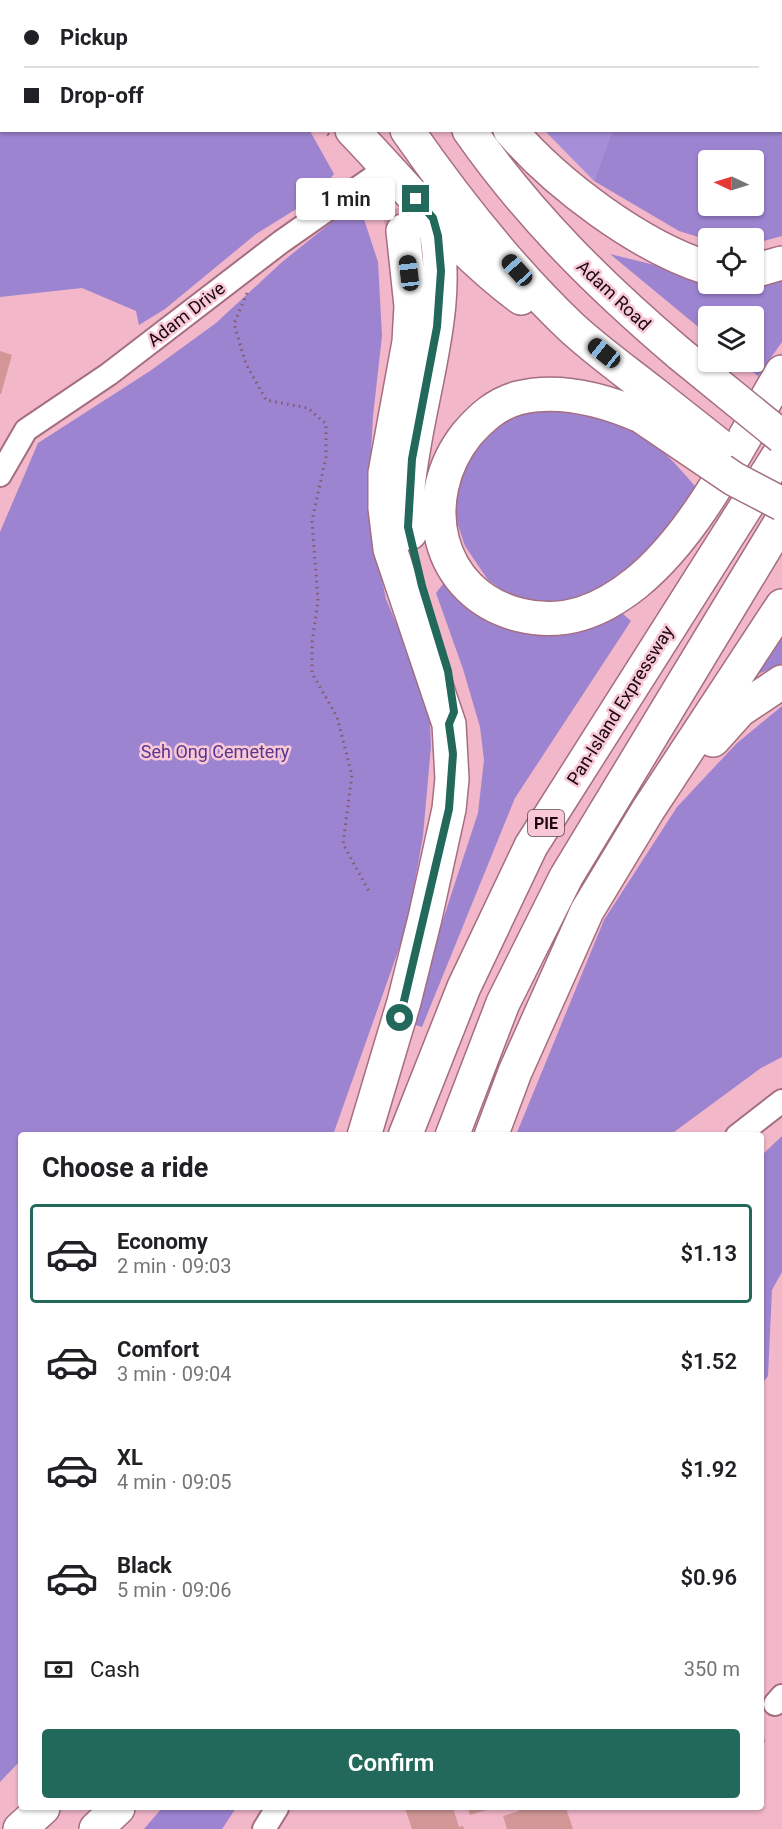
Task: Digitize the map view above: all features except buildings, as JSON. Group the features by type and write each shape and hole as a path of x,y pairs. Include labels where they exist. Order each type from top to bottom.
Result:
{"highway":[{"path":"354,132 433,218 508,288 534,308 572,327"},
{"path":"409,132 504,256 649,406 734,478 782,504"},
{"name":"Adam Road","path":"470,132 526,207 565,250 616,300 782,437"},
{"path":"512,132 529,152 609,216 663,249 698,264"},
{"path":"433,218 438,236 441,271 437,327 412,459 408,527 422,586 448,671 454,712 449,724"},
{"path":"365,1132 404,1002 449,809 453,754 449,724 393,558 385,508 385,473 409,342 411,306 403,231"},
{"path":"764,268 782,263"},
{"path":"782,372 686,533 636,583 599,609 565,619 535,619 512,613 495,604 476,592 462,578 443,546 437,512 443,474 452,456 485,414 518,398 558,396 649,406 782,495"},
{"name":"Pan-Island Expressway","path":"407,1132 464,987 531,846 782,450"},
{"name":"PIE","path":"454,1132 503,1003 566,877 782,520"},
{"path":"492,1132 515,1072 587,911 648,810 782,606"},
{"path":"648,810 686,773 740,710 782,681"},
{"path":"20,1829 41,1810"},
{"path":"96,1829 115,1810"}],"street":[{"name":"Adam Drive","path":"0,475 26,430 109,374 281,242 388,167"},
{"path":"742,1132 782,1101"},
{"path":"264,1829 276,1810"}],"path":[{"path":"249,291 234,324 246,364 266,400 308,408 326,424 326,457 312,521 318,601 312,643 312,673 337,717 352,775 343,844 370,893"}],"shaded area":[{"path":"546,132 612,132 594,181"}],"green space":[{"path":"0,132 311,132 334,174 314,198 256,234 165,309 139,325 136,311 82,288 0,297"},
{"path":"612,132 782,132 782,236 764,241 764,228 698,228 698,237 679,231 594,181"},
{"name":"Seh Ong Cemetery","path":"358,201 378,262 382,336 373,416 369,486 373,536 386,599 429,701 431,746 423,836 407,926 334,1132 18,1132 18,1763 0,1782 0,532 38,443 150,371 216,323 282,262"},
{"path":"610,254 698,276 698,294 764,294 764,282 782,278 782,342 764,368 764,306 698,306 698,327"},
{"path":"544,410 597,416 637,431 656,445 697,488 645,555 594,596 536,605 502,590 488,580 465,546 453,510 456,469 492,430 518,414"},
{"path":"447,579 555,633 599,625 621,612 631,621 515,798 422,1027 409,1023 478,813 484,760 480,727 463,669 436,593"},
{"path":"782,637 782,664 751,677"},
{"path":"782,706 782,1057 761,1068 674,1132 517,1132 604,920 677,807 736,744"},
{"path":"782,1136 782,1272 772,1290 768,1376 764,1381 764,1153"},
{"path":"160,1810 235,1810 222,1829 144,1829"}],"tunnel":[{"path":"385,161 393,180 403,231"}],"route":[{"path":"400,1018 449,809 453,754 449,724 454,712 448,671 422,586 408,527 408,495 412,459 437,327 441,271 438,236 433,218 416,199"}]}
